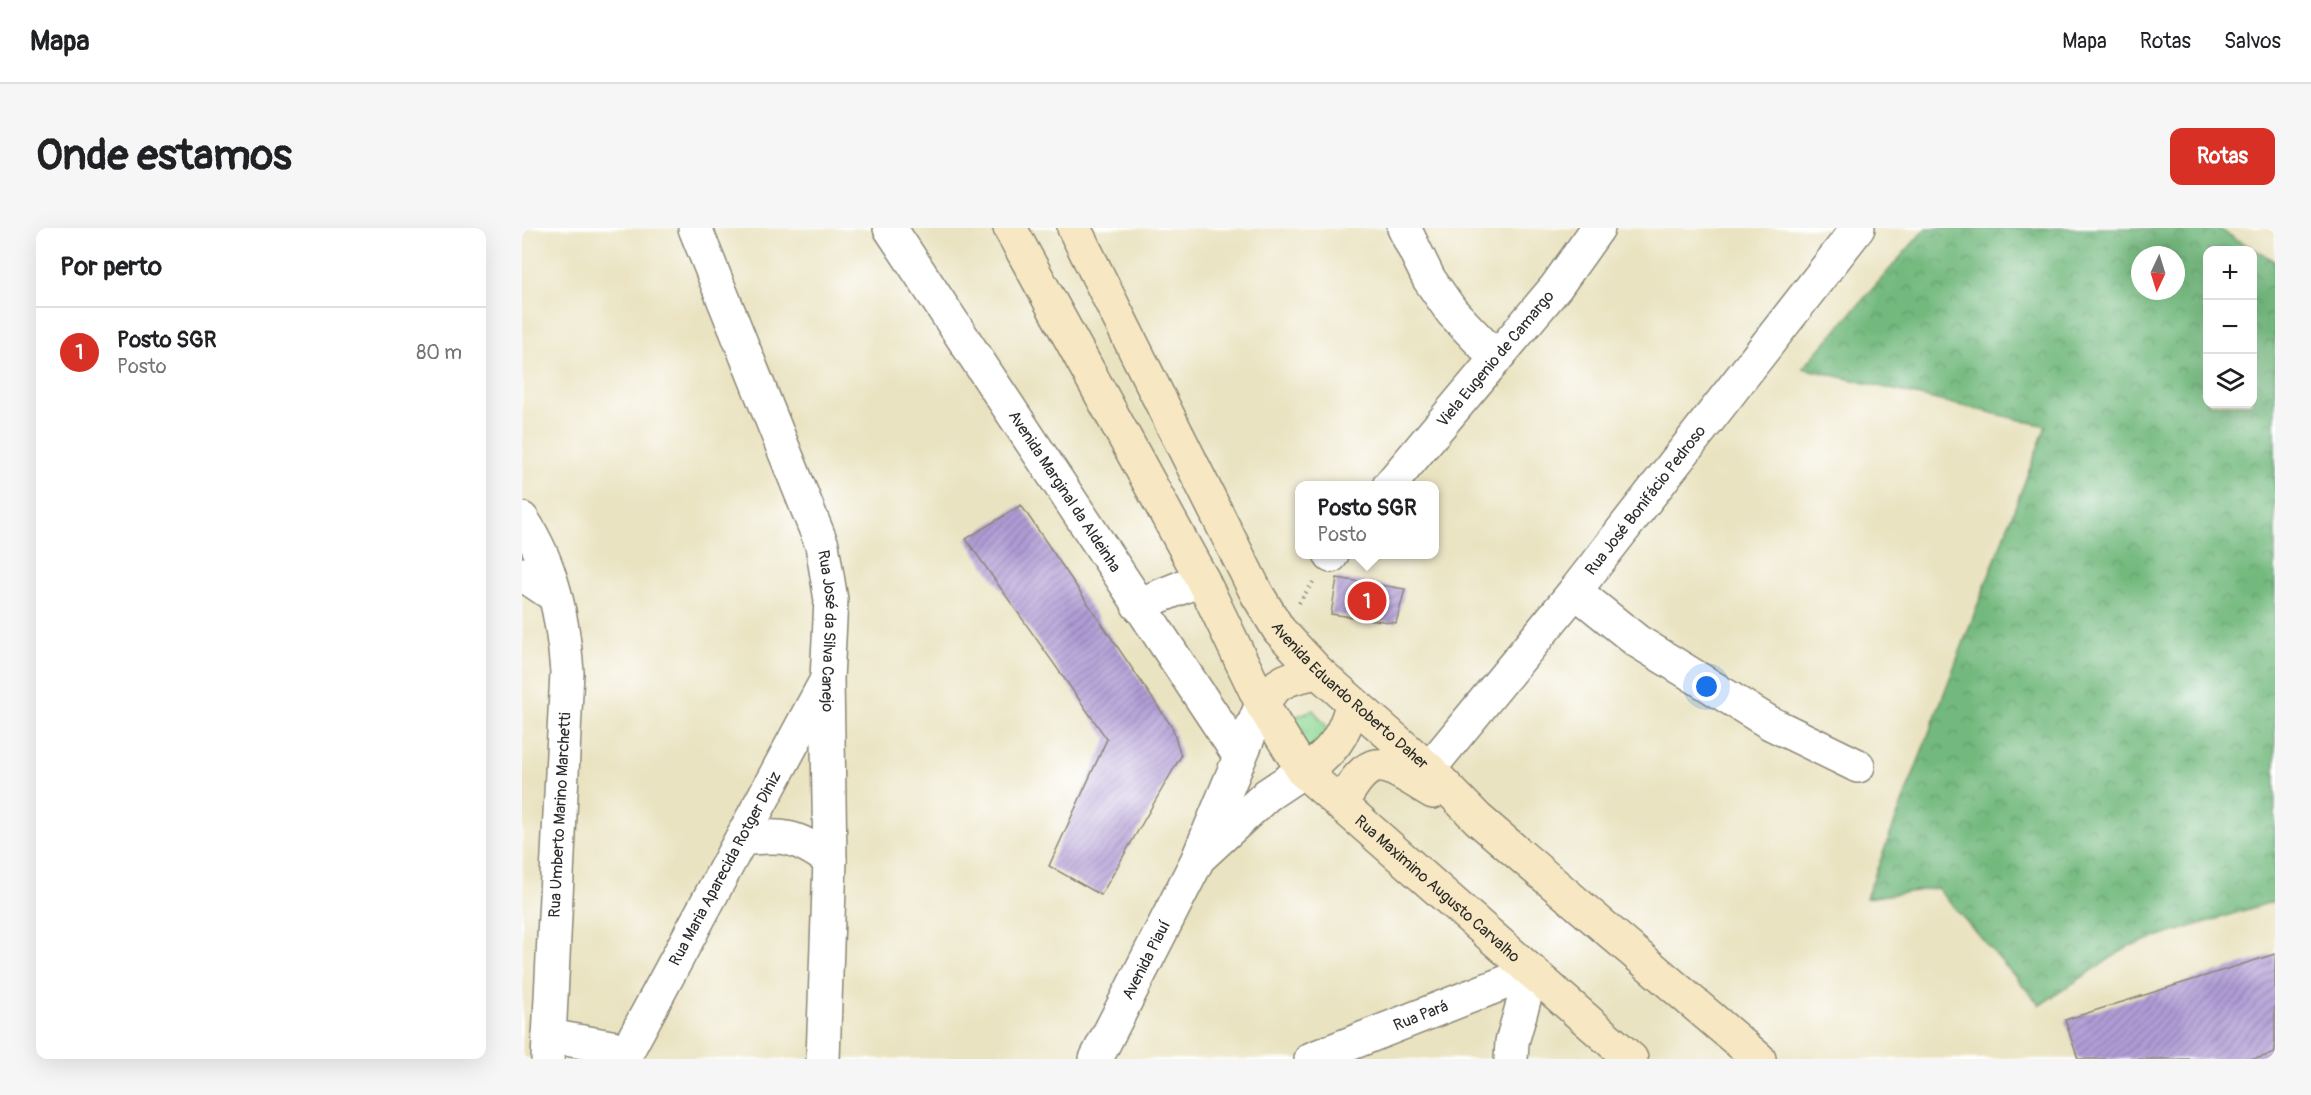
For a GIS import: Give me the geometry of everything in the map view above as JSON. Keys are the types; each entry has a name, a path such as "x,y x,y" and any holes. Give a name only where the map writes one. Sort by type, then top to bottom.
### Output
{"main road":[{"path":"1010,228 1203,579 1262,704"},
{"name":"Avenida Eduardo Roberto Daher","path":"1074,228 1257,594 1280,630 1318,672 1429,769 1478,819 1759,1059"},
{"path":"1262,704 1270,690 1280,683 1291,677 1318,672"},
{"name":"Rua Maximino Augusto Carvalho","path":"1262,704 1304,771 1631,1059"},
{"path":"1304,771 1321,761 1335,746 1347,725 1352,704"},
{"path":"1341,805 1355,778 1365,769 1376,764 1392,768 1478,819"}],"street":[{"name":"Rua José da Silva Canejo","path":"695,228 822,545 831,600 827,679 830,860 823,1059"},
{"name":"Avenida Marginal da Aldeinha","path":"890,228 1239,755"},
{"path":"1404,228 1429,279 1452,312 1495,357"},
{"name":"Viela Eugenio de Camargo","path":"1393,481 1556,287 1598,228"},
{"name":"Rua José Bonifácio Pedroso","path":"1429,769 1575,591 1858,228"},
{"name":"Rua Umberto Marino Marchetti","path":"522,519 546,564 564,627 567,672 548,1047 625,1054"},
{"path":"522,574 555,596"},
{"path":"1138,605 1203,579"},
{"path":"1575,591 1637,641 1770,723 1858,766"},
{"name":"Rua Maria Aparecida Rotger Diniz","path":"625,1054 744,839 827,679"},
{"name":"Avenida Piauí","path":"1096,1059 1197,861 1262,704"},
{"name":"Avenida Piauí","path":"1197,861 1268,795 1304,771"},
{"path":"744,839 787,837 806,843 830,860"},
{"path":"1511,1059 1512,1042 1532,972"},
{"name":"Rua Pará","path":"1311,1059 1532,972"}],"path":[{"path":"1280,630 1328,559"}],"green space":[{"path":"1926,228 2217,228 2249,246 2203,246 2203,408 2257,408 2257,251 2275,261 2275,901 2129,946 2040,1005 1937,888 1866,898 2046,426 1803,368"},
{"path":"1313,710 1334,736 1319,753 1291,740 1287,720"}],"building":[{"path":"1021,505 1172,727 1181,756 1101,895 1049,866 1107,739 966,539"},
{"path":"1337,578 1405,589 1396,623 1331,614"},
{"path":"2275,954 2275,1053 2255,1059 2078,1059 2065,1020"}],"place":[{"name":"Posto SGR","path":"1367,601"}]}
